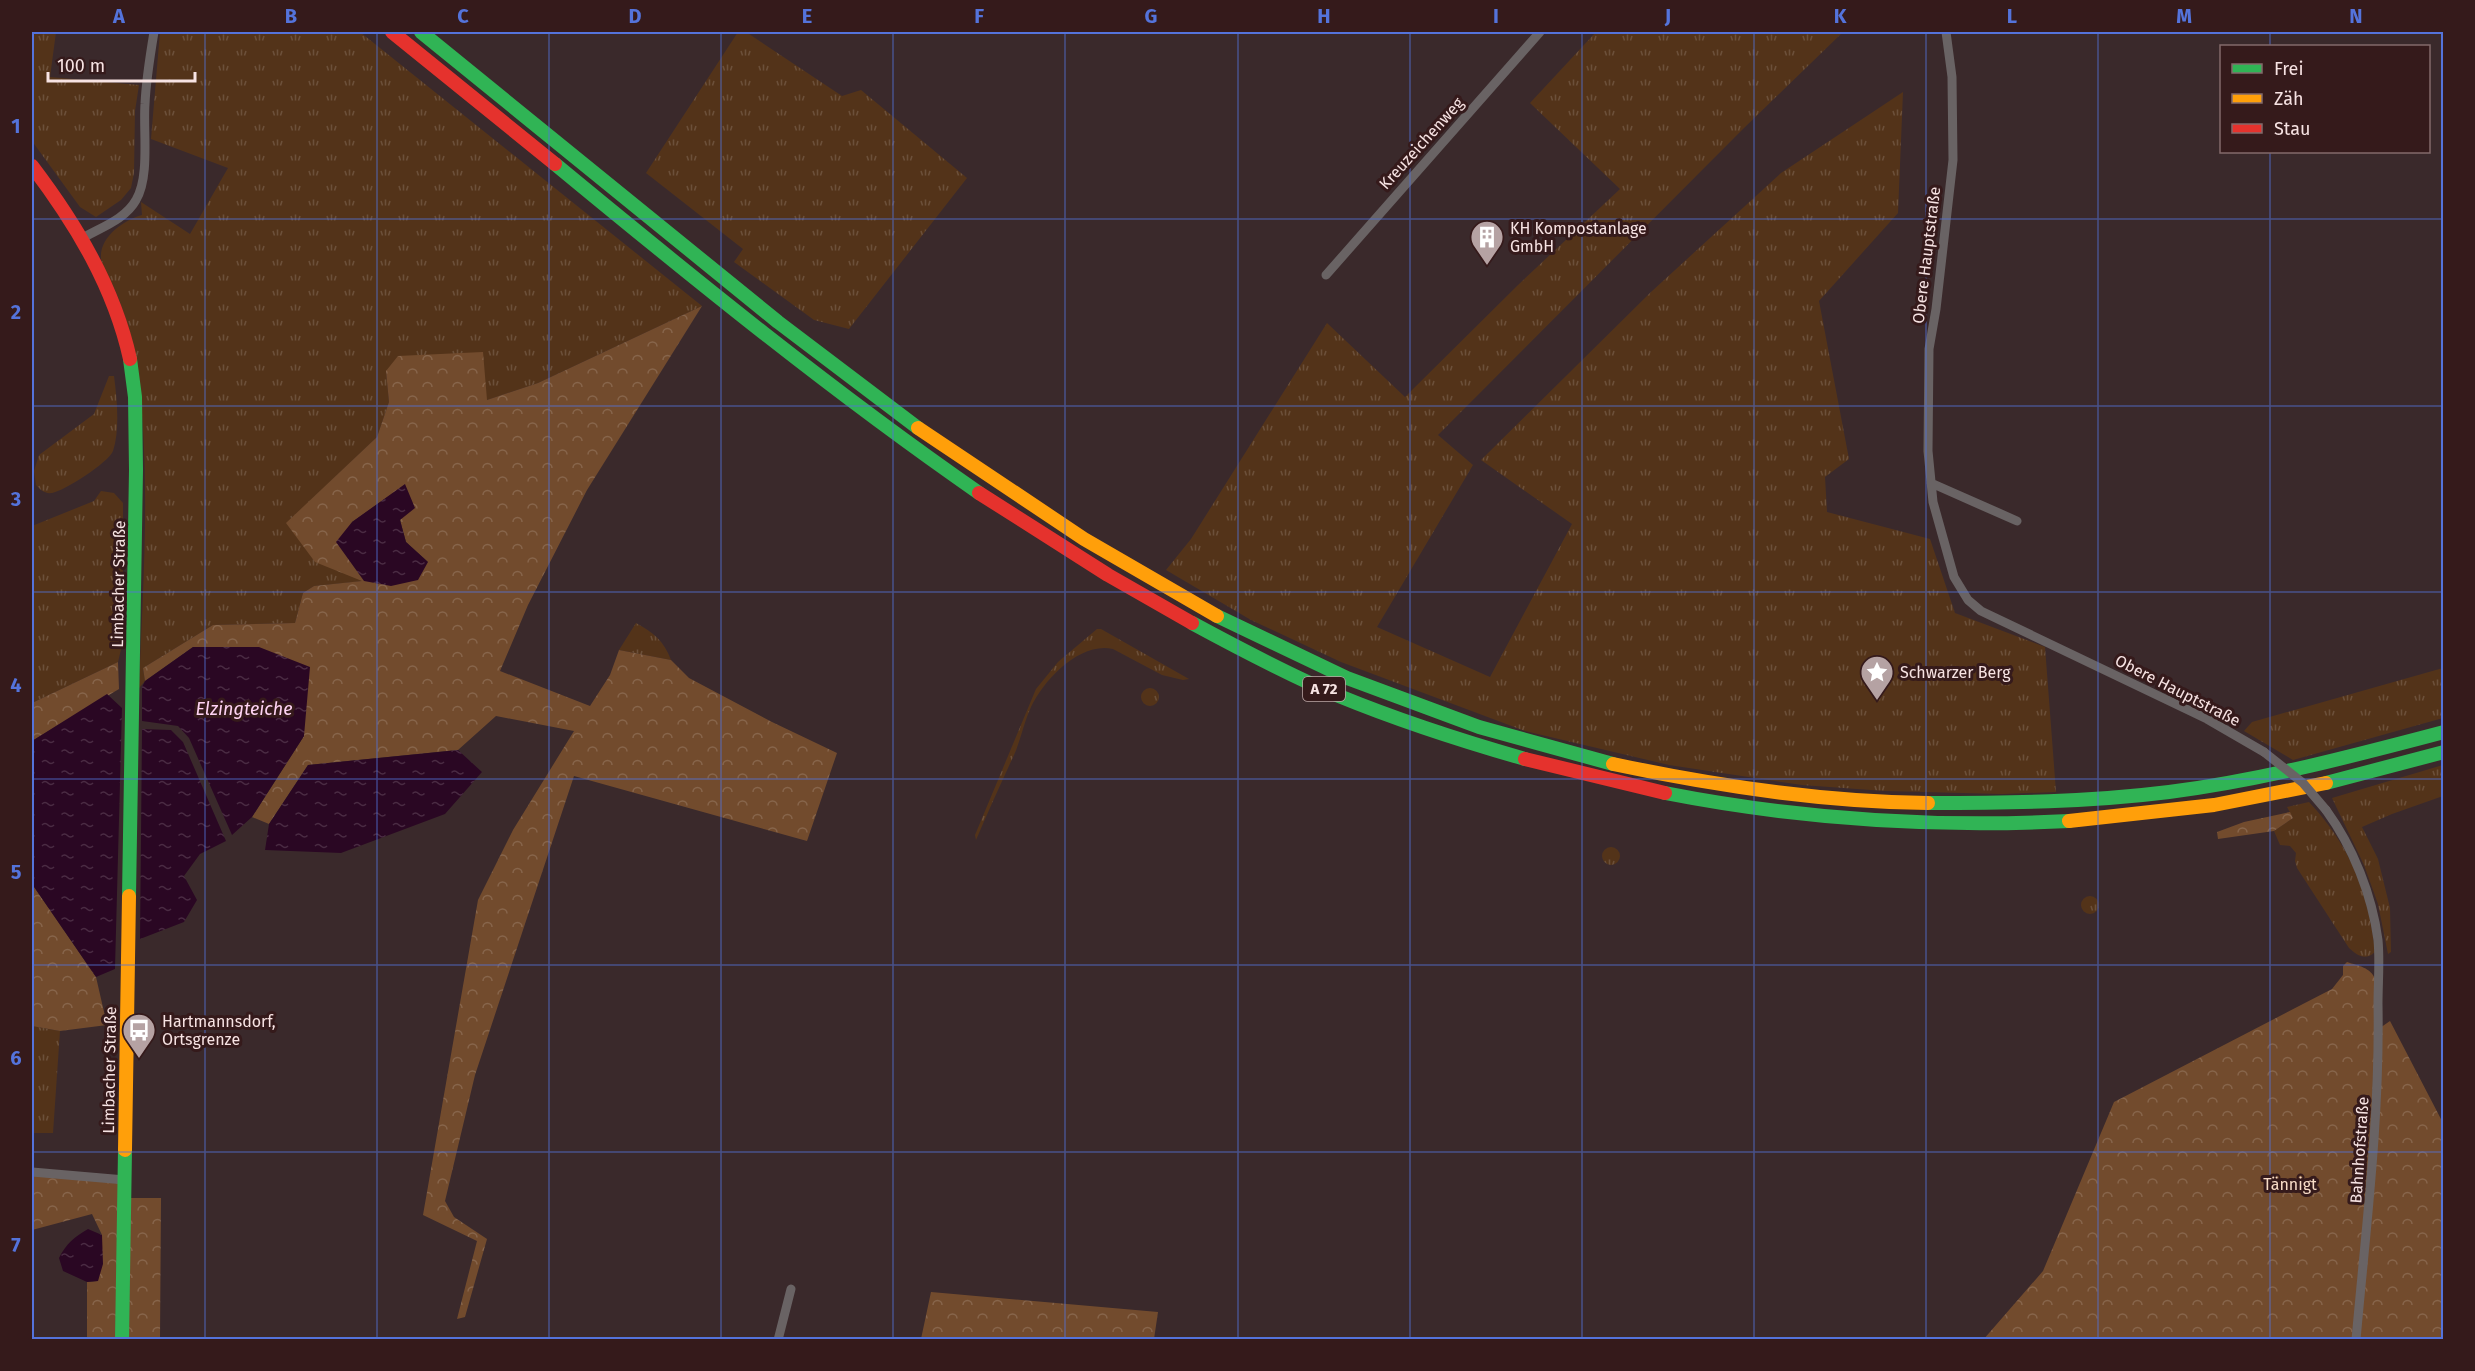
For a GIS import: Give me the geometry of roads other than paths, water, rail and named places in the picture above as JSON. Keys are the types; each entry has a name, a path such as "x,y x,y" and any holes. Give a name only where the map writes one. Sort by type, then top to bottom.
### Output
{"main road":[{"name":"A 72","path":"392,32 818,376 984,496 1074,555 1198,626 1336,694 1424,728 1508,756 1595,780 1668,795 1813,816 1956,824 2020,824 2093,819 2221,804 2350,778 2444,752"},
{"name":"A 72","path":"421,32 767,312 918,428 998,484 1141,574 1214,614 1343,677 1437,714 1519,741 1603,763 1674,777 1815,798 1892,804 1944,805 2093,801 2215,786 2343,760 2444,732"},
{"name":"Limbacher Straße","path":"32,165 81,238 110,296 134,375 136,470 122,1340"}],"street":[{"path":"81,238 106,226 129,210 140,192 144,168 146,87 154,32"},
{"name":"Kreuzeichenweg","path":"1326,275 1540,32"},
{"name":"Obere Hauptstraße","path":"1946,32 1952,77 1953,160 1927,373 1927,427 1933,502 1959,588 1981,611 2207,719 2264,752 2303,783 2340,831 2365,886 2378,938 2380,962"},
{"path":"1931,483 2017,521"},
{"name":"Bahnhofstraße","path":"2356,1340 2373,1172 2379,1063 2380,962"},
{"path":"32,1172 125,1180"},
{"path":"778,1340 791,1289"}],"water":[{"path":"405,484 415,508 400,520 406,542 428,562 418,580 391,586 364,581 336,542 352,522"},
{"name":"Elzingteiche","path":"193,647 259,647 310,667 304,736 252,817 232,835 189,738 178,726 142,721 142,687 145,681"},
{"path":"107,694 122,708 115,969 96,977 32,884 32,741"},
{"name":"Elzingteiche","path":"142,729 171,730 183,742 226,841 200,854 184,876 197,900 184,922 140,939"},
{"name":"Elzingteiche","path":"458,750 482,772 445,814 341,853 265,850 269,824 308,765"},
{"path":"88,1229 102,1235 103,1264 98,1281 87,1282 63,1271 59,1258 71,1241"}],"place":[{"name":"KH Kompostanlage GmbH","path":"1487,266"},
{"name":"Schwarzer Berg","path":"1877,701"},
{"name":"Hartmannsdorf, Ortsgrenze","path":"139,1059"}],"park label":[{"name":"Tännigt","path":"2290,1184"}]}
